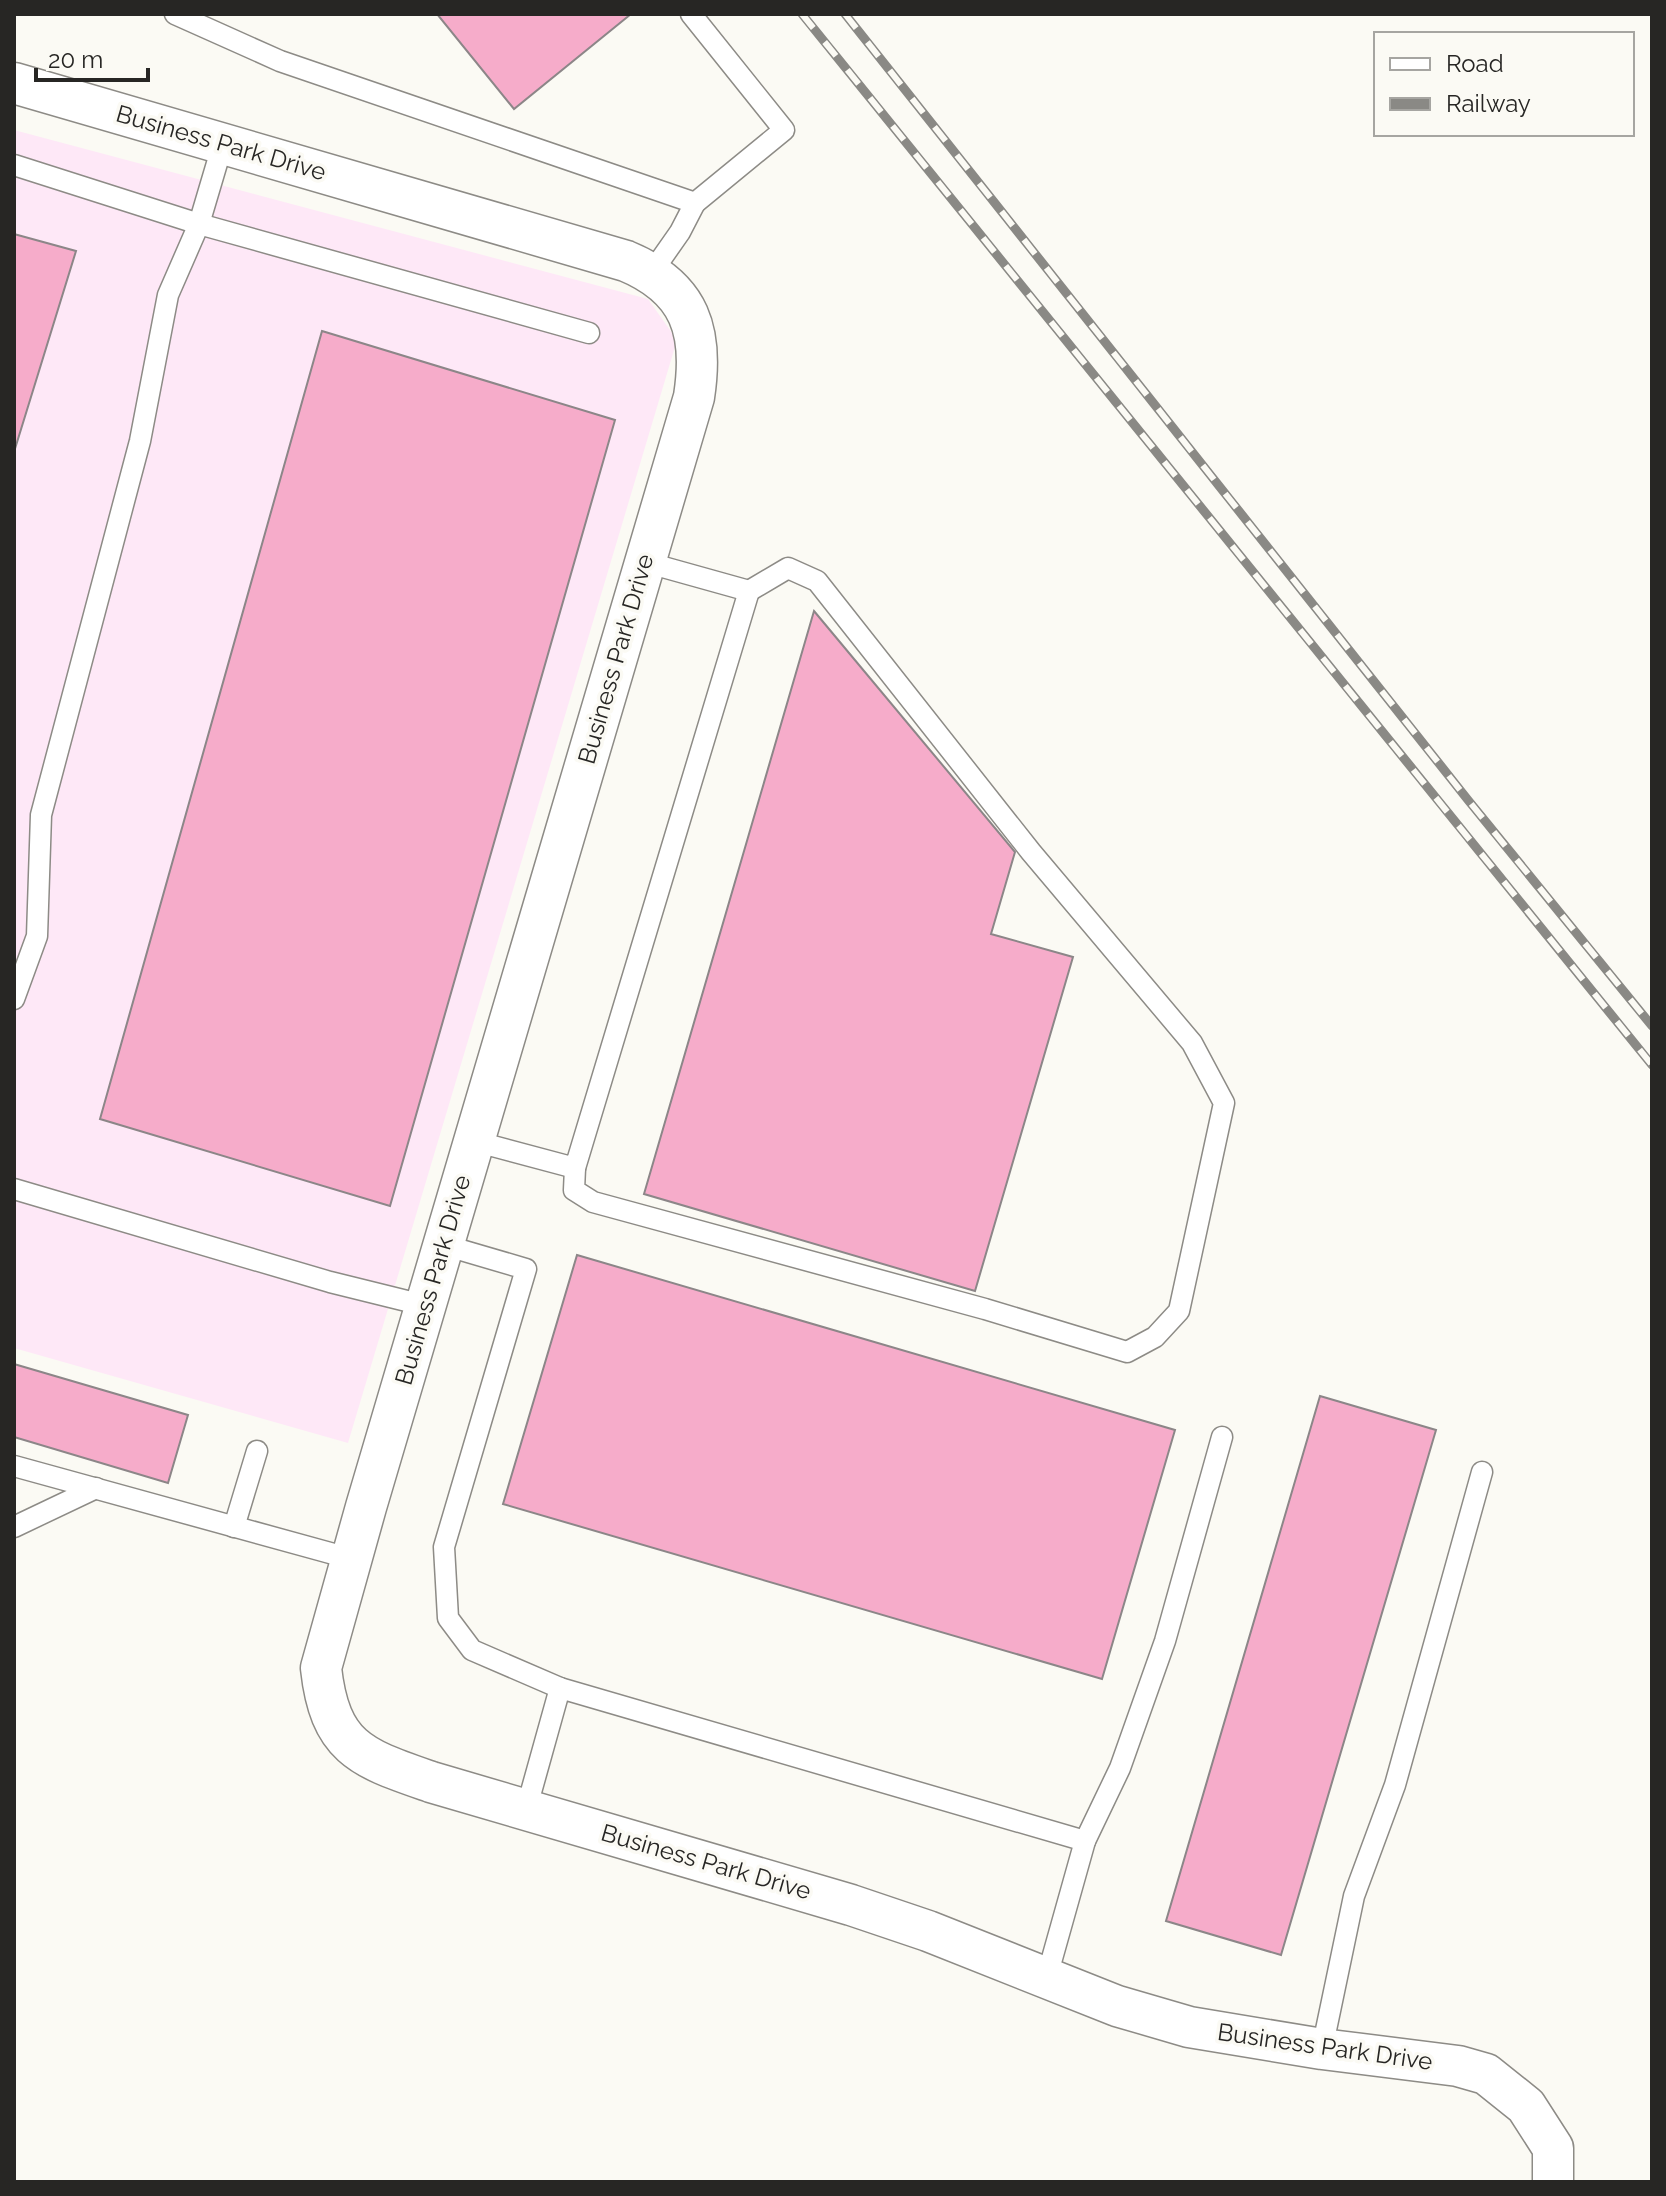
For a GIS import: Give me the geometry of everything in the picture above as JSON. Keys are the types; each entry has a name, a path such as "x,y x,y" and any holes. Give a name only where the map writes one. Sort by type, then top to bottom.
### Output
{"street":[{"name":"Business Park Drive","path":"14,83 626,261 652,272 669,286 693,325 698,347 694,397 321,1668 332,1719 348,1743 373,1762 851,1905 928,1931 1117,2006 1189,2027 1322,2049 1458,2066 1486,2074 1526,2106 1553,2148 1553,2182"}],"lane":[{"path":"175,14 280,61 695,203"},
{"path":"652,272 680,232 695,203 784,130 691,14"},
{"path":"14,999 37,936 41,815 140,441 168,295 199,224 223,143"},
{"path":"14,165 199,224 589,333"},
{"path":"645,562 749,591"},
{"path":"788,568 817,581 1031,852 1192,1043 1224,1103 1179,1311 1155,1337 1127,1352 985,1309 593,1202 574,1190 575,1168 749,591 788,568"},
{"path":"474,1141 575,1168"},
{"path":"14,1189 330,1282 427,1306"},
{"path":"444,1245 526,1269 444,1547 448,1618 472,1650 560,1688 1085,1841"},
{"path":"1046,1980 1085,1841 1120,1768 1165,1641 1222,1437"},
{"path":"234,1527 257,1451"},
{"path":"14,1466 352,1559"},
{"path":"1322,2049 1354,1896 1395,1785 1482,1472"},
{"path":"14,1527 96,1488"},
{"path":"526,1810 560,1688"}],"shaded area":[{"path":"14,130 648,299 677,340 348,1443 14,1348"}],"building":[{"path":"437,14 631,14 514,109"},
{"path":"14,234 76,251 14,452"},
{"path":"322,331 615,420 390,1206 100,1119"},
{"path":"814,611 1015,852 991,934 1073,957 975,1291 644,1194"},
{"path":"577,1255 1175,1430 1102,1679 503,1504"},
{"path":"14,1364 188,1415 168,1483 14,1437"},
{"path":"1320,1396 1436,1430 1281,1955 1166,1921"}],"railway":[{"path":"802,14 1652,1065"},
{"path":"845,14 1468,800 1652,1026"}]}
